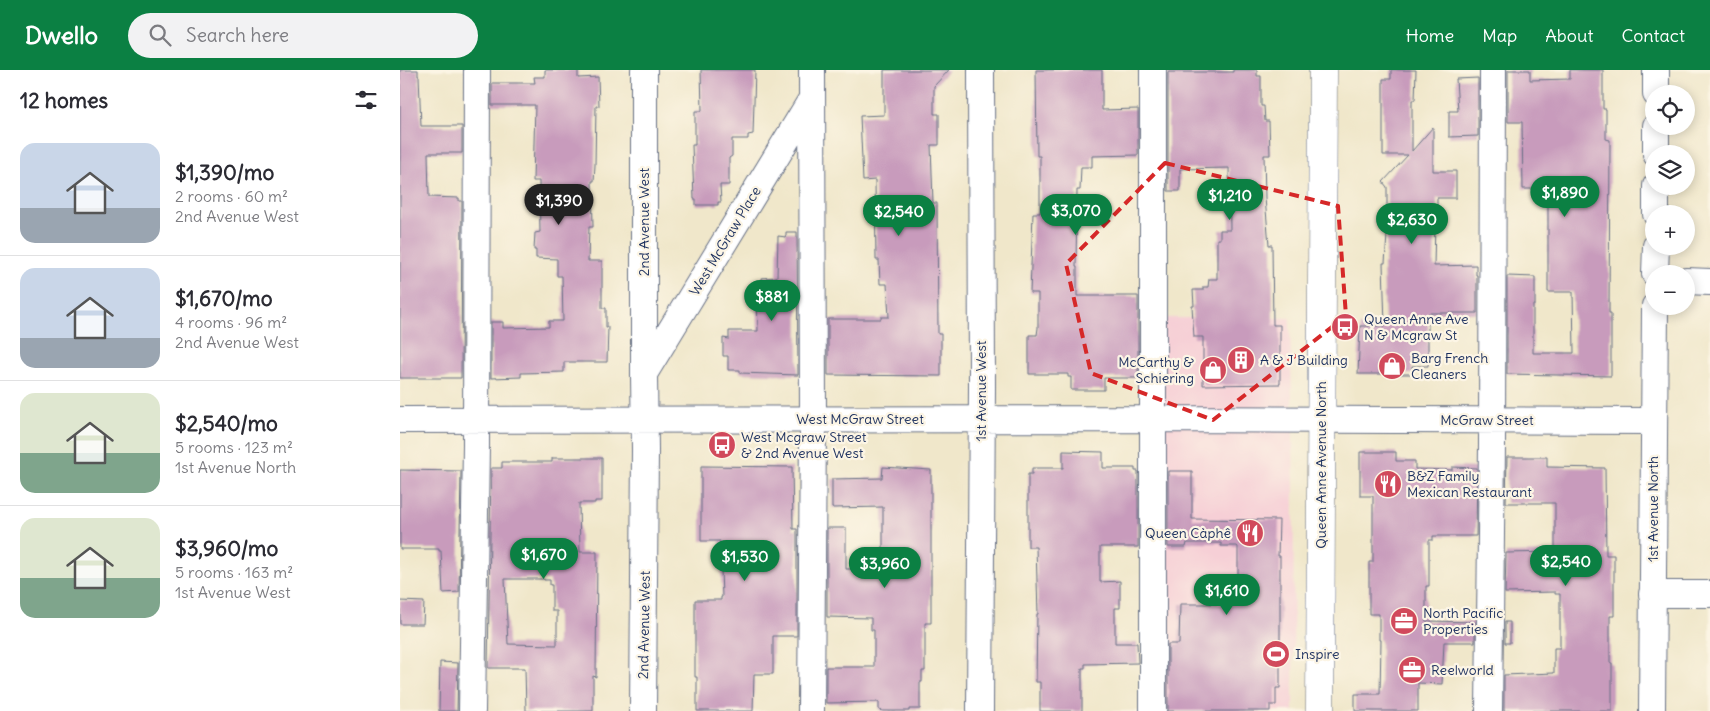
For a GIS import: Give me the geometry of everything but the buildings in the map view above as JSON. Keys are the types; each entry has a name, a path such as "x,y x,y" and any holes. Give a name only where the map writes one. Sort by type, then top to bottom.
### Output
{"main road":[{"name":"Queen Anne Avenue North","path":"1320,711 1323,70"}],"street":[{"path":"472,711 476,420 477,70"},
{"name":"2nd Avenue West","path":"644,70 644,375"},
{"path":"811,711 813,420 812,70"},
{"name":"West McGraw Place","path":"644,375 830,70"},
{"name":"1st Avenue West","path":"980,711 981,70"},
{"path":"1153,70 1153,711"},
{"path":"1489,711 1494,70"},
{"path":"1656,70 1656,85"},
{"path":"1695,281 1710,282"},
{"name":"1st Avenue North","path":"1652,711 1655,315"},
{"path":"644,375 645,420"},
{"name":"West McGraw Street","path":"400,420 1321,420"},
{"name":"2nd Avenue West","path":"643,711 645,420"},
{"name":"McGraw Street","path":"1321,420 1653,421"},
{"path":"1652,594 1710,594"}],"highlighted area":[{"path":"1165,163 1338,206 1346,316 1213,420 1091,373 1066,264"}],"shaded area":[{"path":"1158,318 1290,318 1294,488 1293,711 1155,711"}],"place":[{"name":"Queen Anne Ave N & Mcgraw St","path":"1345,327"},
{"name":"A & J Building","path":"1241,360"},
{"name":"Barg French Cleaners","path":"1392,366"},
{"name":"McCarthy & Schiering","path":"1213,370"},
{"name":"West Mcgraw Street & 2nd Avenue West","path":"722,445"},
{"name":"B&Z Family Mexican Restaurant","path":"1388,484"},
{"name":"Queen Càphê","path":"1250,533"},
{"name":"North Pacific Properties","path":"1404,621"},
{"name":"Inspire","path":"1276,654"},
{"name":"Reelworld","path":"1412,670"}]}
